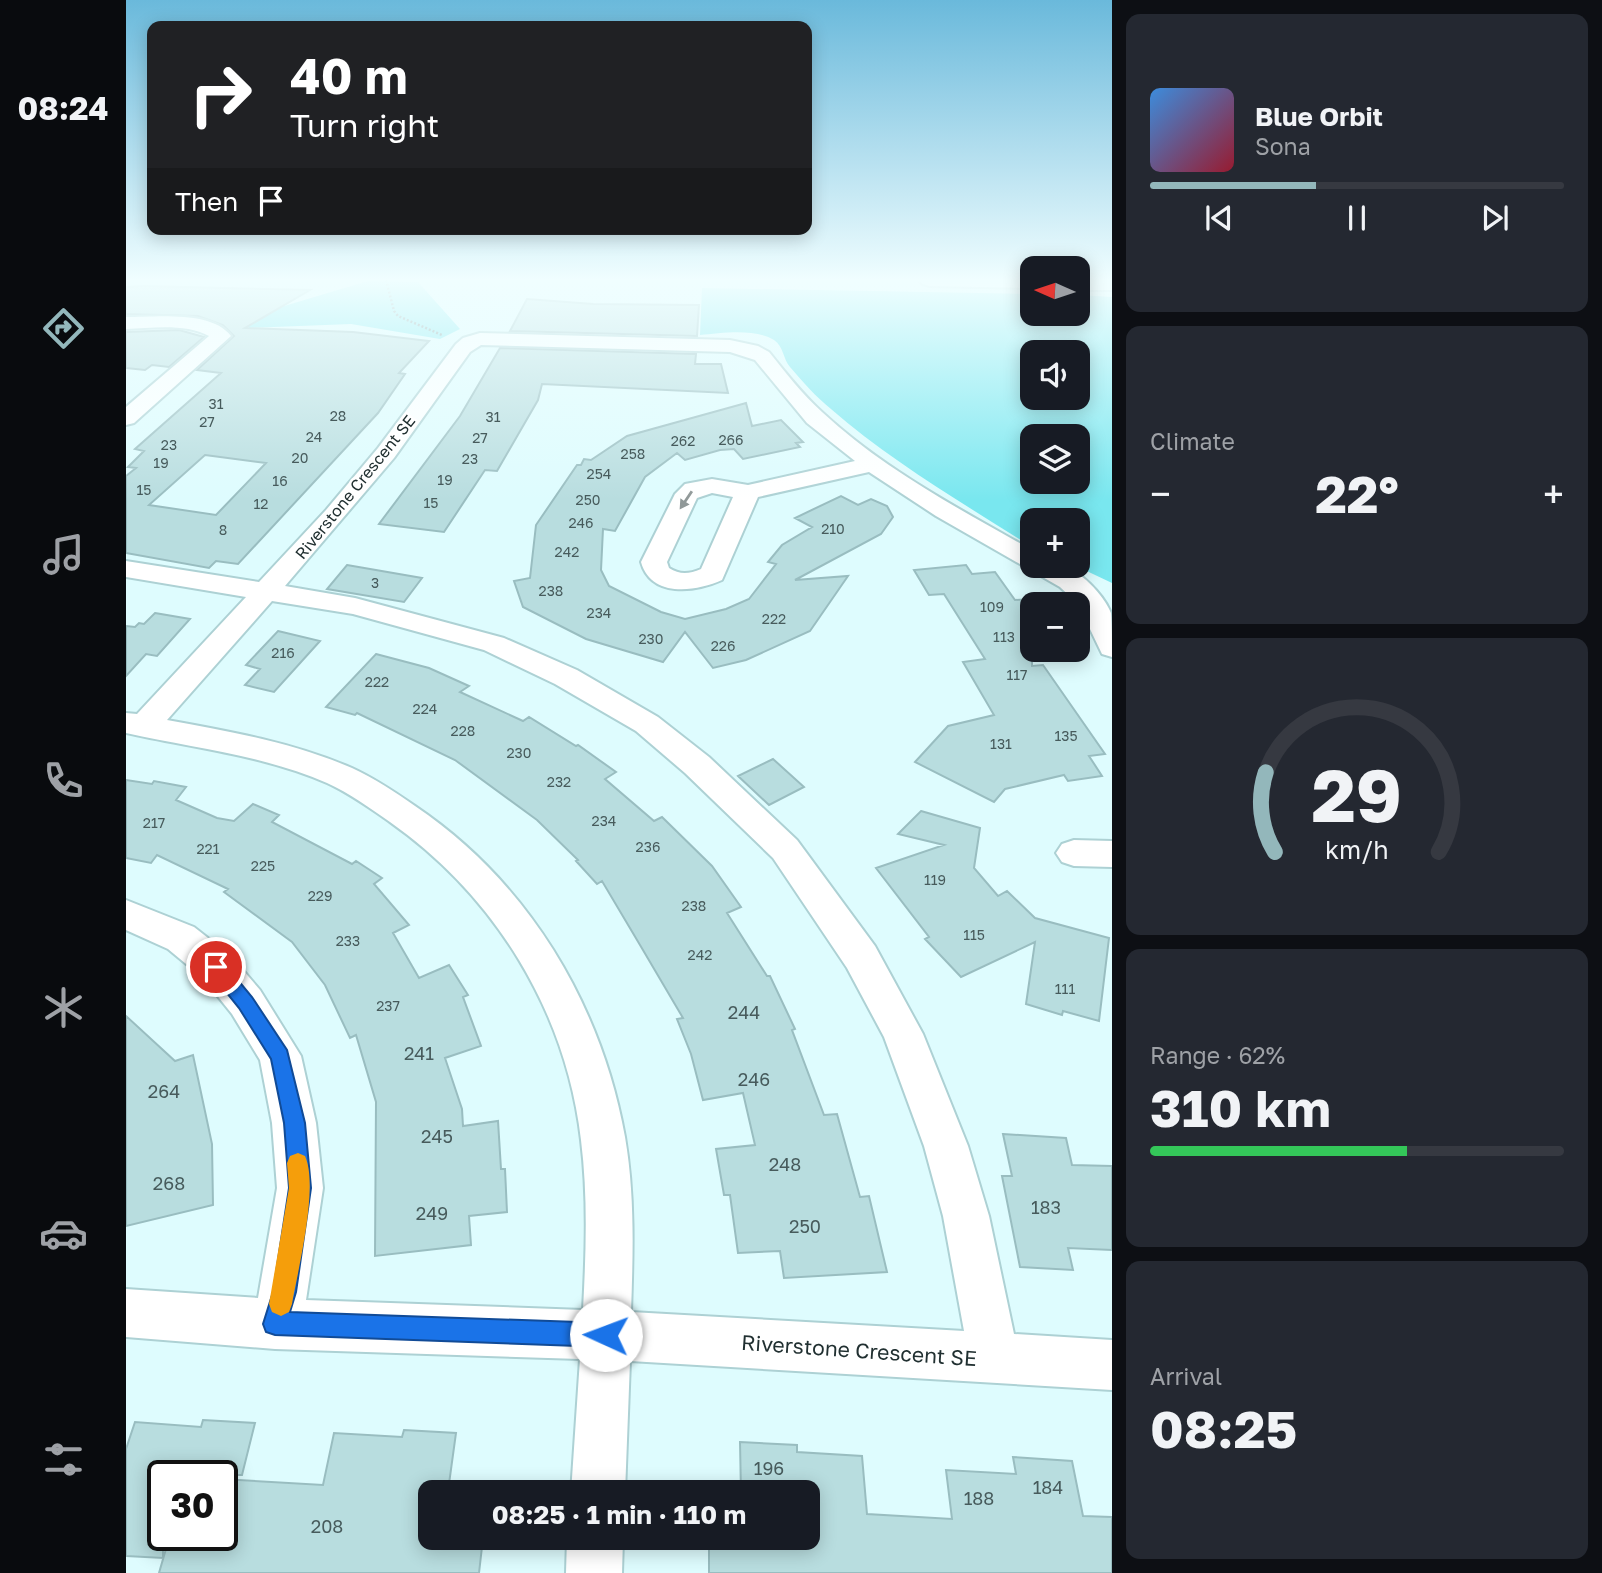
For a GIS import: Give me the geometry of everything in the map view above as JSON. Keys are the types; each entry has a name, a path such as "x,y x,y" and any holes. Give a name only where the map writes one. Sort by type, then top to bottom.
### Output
{"street":[{"path":"126,418 200,353"},
{"name":"Riverstone Crescent SE","path":"135,724 266,592 335,515 460,353"},
{"path":"757,353 766,359 787,388 815,418 873,464 945,511 1020,554"},
{"path":"748,492 873,464"},
{"path":"126,569 355,606 494,644 566,677 647,724 697,765 785,849 861,957 903,1034 946,1146 966,1216 994,1359"},
{"path":"1062,578 1082,590 1096,607 1112,648"},
{"path":"135,724 251,748 335,774 406,814 443,841 484,880 514,916 545,967 571,1018 595,1091 609,1196 599,1480"},
{"path":"1074,853 1112,854"},
{"path":"126,914 181,938 216,967 246,1002 280,1056 294,1123 300,1188 284,1292 275,1324"},
{"name":"Riverstone Crescent SE","path":"126,1313 275,1324 606,1335 1112,1365"},
{"path":"594,1573 595,1550"}],"shaded area":[{"path":"783,353 1020,353 1020,410 1090,410 1090,353 1112,353 1112,583 1090,573 1090,508 1020,508 1020,539 879,447 825,404 788,364"}],"building":[{"path":"126,353 185,353 169,367 152,365 145,370 126,368"},
{"path":"215,353 417,353 399,373 405,374 378,413 238,564 216,561 209,568 126,553 126,476 136,468 128,467 144,451 135,449 221,373 197,370","holes":["205,455 266,463 216,515 149,505"]},
{"path":"497,353 696,354 695,364 721,364 728,393 542,384 538,400 497,471 485,470 444,532 379,524 460,416"},
{"path":"746,403 752,426 781,420 803,442 796,443 800,447 743,459 734,449 685,460 677,453 645,477 615,531 603,529 601,570 609,586 661,612 685,619 726,609 749,599 776,564 768,562 782,545 812,527 795,518 841,496 858,505 871,499 887,506 893,517 881,534 795,580 848,576 810,631 746,660 713,668 685,632 663,662 586,639 523,607 514,581 530,578 536,525 577,465 581,465 584,459 591,460 627,436"},
{"path":"347,565 422,578 404,602 327,589"},
{"path":"966,565 972,574 995,572 1015,600 1020,600 1020,662 1032,662 1032,666 1043,665 1105,754 1089,756 1102,776 1068,781 1064,775 1005,789 994,802 915,762 948,726 994,715 963,662 985,659 944,594 929,595 914,570"},
{"path":"155,613 190,619 157,656 146,654 126,676 126,626 144,624"},
{"path":"278,631 320,641 274,692 245,685 260,669 246,665"},
{"path":"376,654 429,668 469,686 460,692 523,721 529,717 578,745 616,772 605,779 654,821 662,817 712,866 741,907 727,913 767,976 770,976 795,1029 792,1030 824,1115 837,1114 860,1197 869,1196 887,1272 784,1278 780,1251 738,1253 730,1195 724,1195 716,1149 755,1145 743,1093 703,1100 691,1054 677,1019 683,1018 640,945 602,881 597,884 576,861 578,860 537,820 455,760 357,713 355,715 326,707"},
{"path":"773,759 804,787 769,805 738,776"},
{"path":"126,780 152,784 154,781 186,787 176,800 217,818 234,821 253,804 279,815 272,822 352,864 356,861 382,878 374,884 409,925 393,933 419,978 449,965 468,995 463,997 481,1046 445,1058 462,1109 463,1126 498,1121 501,1169 505,1169 507,1212 469,1216 471,1245 375,1256 376,1102 356,1035 350,1038 325,985 292,942 224,892 228,889 157,855 151,863 126,858"},
{"path":"921,811 980,828 974,868 998,896 1007,891 1035,918 1109,938 1099,1021 1063,1011 1062,1015 1026,1004 1035,942 961,977 925,939 929,937 876,868 944,845 898,834"},
{"path":"126,1016 175,1061 193,1055 212,1144 213,1205 126,1226"},
{"path":"1003,1134 1066,1138 1072,1165 1112,1166 1112,1250 1068,1248 1073,1270 1020,1267 1002,1176 1012,1176"},
{"path":"203,1420 255,1423 242,1475 238,1475 238,1460 147,1460 147,1551 163,1551 163,1558 126,1556 126,1449 135,1422 201,1427"},
{"path":"404,1430 456,1433 450,1480 418,1480 418,1550 482,1550 479,1573 159,1573 165,1551 238,1551 238,1480 323,1485 334,1433 402,1437"},
{"path":"740,1442 797,1445 797,1452 862,1456 867,1514 952,1519 946,1470 1016,1474 1013,1457 1072,1461 1083,1516 1112,1517 1112,1573 709,1573 709,1550 820,1550 820,1480 741,1480"}],"slow traffic":[{"path":"281,1304 300,1188 298,1163"}],"route":[{"path":"216,967 246,1002 280,1056 294,1123 300,1188 284,1292 275,1324 606,1335"}]}
